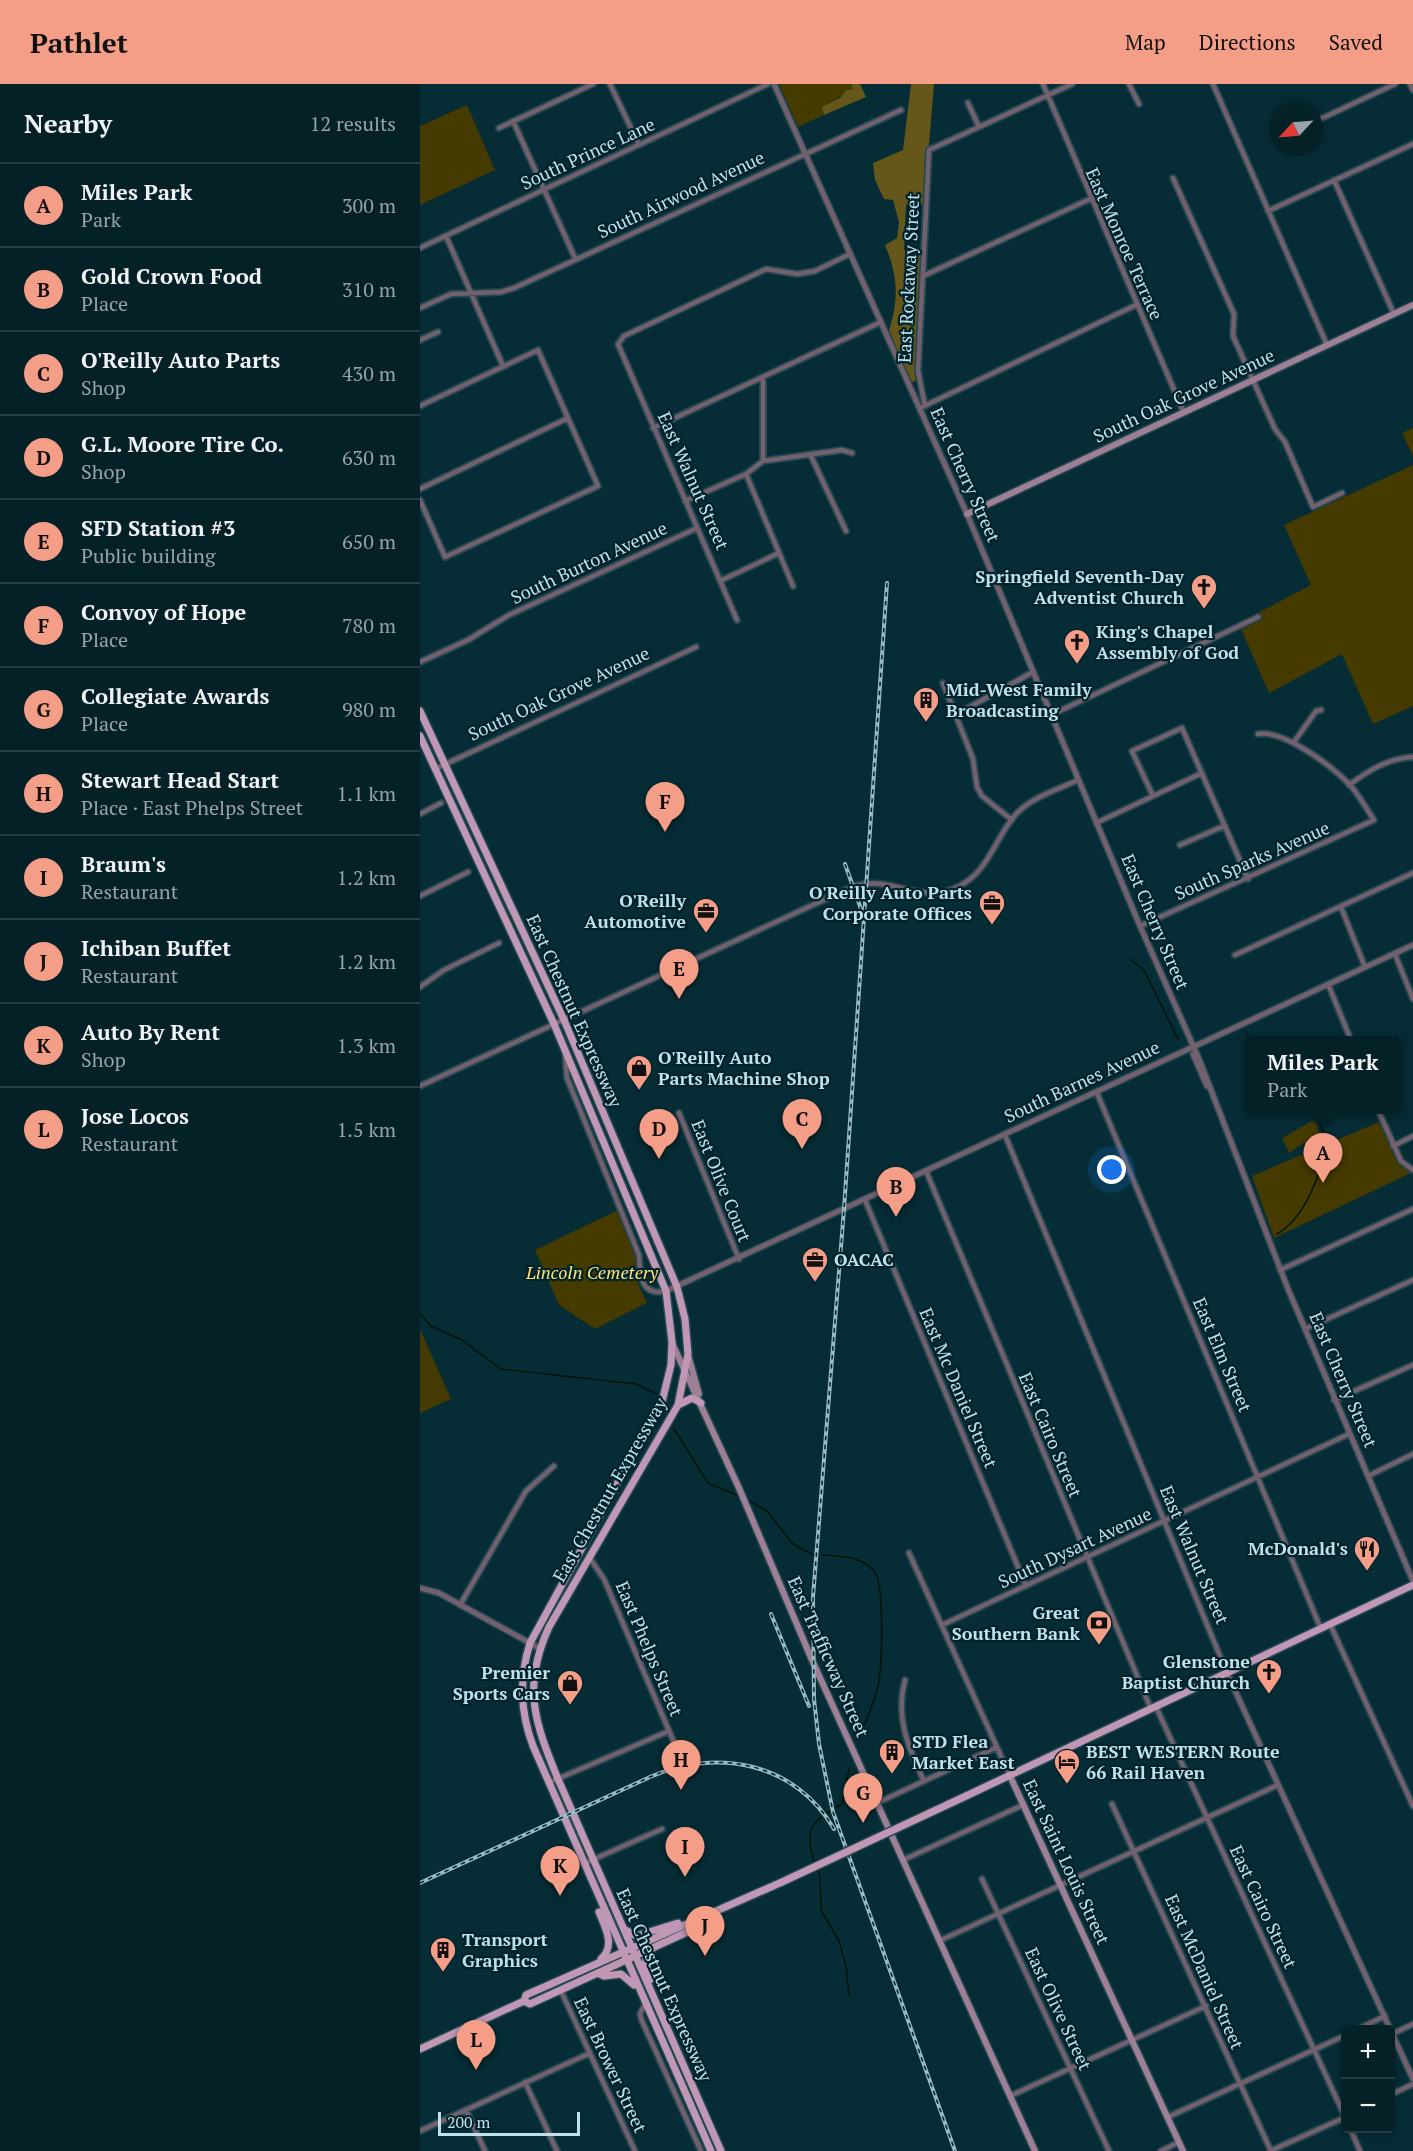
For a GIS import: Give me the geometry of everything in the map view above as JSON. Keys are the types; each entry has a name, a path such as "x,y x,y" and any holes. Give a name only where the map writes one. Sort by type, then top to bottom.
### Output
{"main road":[{"name":"South Oak Grove Avenue","path":"967,514 1413,305"},
{"name":"East Chestnut Expressway","path":"420,711 564,1020 677,1287 685,1319 688,1354 678,1405 539,1648 532,1684 534,1711 558,1779 630,1948 721,2151"},
{"name":"East Chestnut Expressway","path":"420,736 554,1024 666,1291 672,1342 667,1388 653,1422 530,1643 522,1680 523,1708 527,1730 583,1864 711,2151"},
{"name":"East Trafficway Street","path":"672,1342 684,1373 701,1403 740,1491 786,1603 1035,2151"},
{"name":"East Trafficway Street","path":"688,1354 701,1403"},
{"path":"678,1405 692,1398 701,1403"},
{"path":"621,1925 628,1933 636,1936 704,1918 1010,1776 1413,1583"},
{"name":"East Saint Louis Street","path":"1010,1776 1184,2151"},
{"path":"583,1864 608,1937 607,1952 599,1961"},
{"path":"524,2001 530,2004 561,1991 696,1928 704,1918"},
{"path":"420,2049 524,2001 526,1995 691,1921"},
{"path":"656,1946 646,1955 645,1968 675,2038 677,2052"},
{"path":"598,1973 626,1976 640,1994"}],"street":[{"path":"499,128 593,84"},
{"path":"610,84 639,145"},
{"name":"South Prince Lane","path":"420,248 768,84"},
{"name":"East Cherry Street","path":"774,84 881,322 923,407 1096,823 1192,1046 1195,1061 1210,1089 1280,1270 1413,1583"},
{"name":"East Monroe Terrace","path":"1043,84 1090,199 1184,413"},
{"path":"968,103 979,127 1072,84"},
{"path":"1129,84 1139,104"},
{"path":"1213,84 1327,345"},
{"path":"1323,118 1395,84"},
{"path":"1410,84 1413,90"},
{"name":"South Airwood Avenue","path":"420,308 451,294 501,292 900,110"},
{"path":"513,121 575,258"},
{"name":"East Rockaway Street","path":"923,407 918,371 929,150 979,127"},
{"path":"1268,211 1413,144"},
{"path":"1173,178 1234,314 1233,336 1275,429 1285,441 1313,507 1342,493"},
{"path":"1334,180 1394,314"},
{"path":"923,276 1090,199"},
{"path":"446,236 503,366"},
{"name":"East Walnut Street","path":"737,620 618,344 624,336 766,270 797,274 815,271 850,254"},
{"path":"923,407 1137,305"},
{"path":"653,428 881,322"},
{"path":"420,340 438,332"},
{"path":"420,406 538,350 598,486 445,557 420,500"},
{"path":"762,461 764,377"},
{"path":"420,489 568,418"},
{"path":"685,501 746,474 762,461 842,450 852,453"},
{"path":"811,456 846,531"},
{"path":"746,474 793,586"},
{"name":"South Burton Avenue","path":"420,662 468,640 494,624 697,528"},
{"path":"720,580 779,553"},
{"path":"1051,715 1258,617"},
{"name":"South Oak Grove Avenue","path":"434,769 696,646"},
{"path":"957,714 1033,672"},
{"path":"943,683 973,759 978,787 982,795 1012,820"},
{"path":"1294,742 1316,711 1321,710"},
{"path":"1153,796 1132,751 1182,728 1248,879"},
{"path":"1258,734 1270,732 1294,742 1349,784 1397,757 1413,757"},
{"path":"1096,823 1202,773"},
{"path":"420,1086 867,882 938,894 952,890 980,872 1012,820 1029,803 1078,780"},
{"name":"South Sparks Avenue","path":"1140,926 1374,820 1349,784"},
{"path":"420,814 441,803"},
{"path":"1180,845 1224,826"},
{"path":"420,896 468,872"},
{"path":"1235,955 1413,873"},
{"path":"1341,907 1365,967"},
{"path":"420,987 444,970 499,943"},
{"name":"South Barnes Avenue","path":"666,1291 1413,945"},
{"path":"1395,954 1413,999"},
{"path":"1328,984 1349,1036"},
{"path":"565,1049 567,1078 639,1255 643,1282 648,1290 656,1293 666,1291"},
{"name":"East Elm Street","path":"1097,1093 1321,1629"},
{"name":"East Olive Court","path":"679,1113 739,1258"},
{"path":"1380,1114 1401,1161 1413,1170"},
{"name":"East Walnut Street","path":"1005,1135 1227,1673 1388,2025"},
{"path":"1393,1146 1413,1136"},
{"name":"East Cairo Street","path":"926,1171 1086,1558 1153,1708 1207,1817 1341,2110"},
{"name":"East Mc Daniel Street","path":"865,1200 1026,1586"},
{"path":"1280,1270 1413,1209"},
{"path":"1305,1329 1413,1280"},
{"path":"1334,1400 1413,1365"},
{"name":"South Dysart Avenue","path":"942,1625 1349,1434"},
{"path":"1368,1476 1413,1454"},
{"path":"460,1605 526,1491 554,1466"},
{"name":"East Saint Louis Street","path":"909,1553 1010,1776"},
{"name":"East Phelps Street","path":"589,1557 604,1579 679,1754"},
{"path":"420,1588 439,1593 539,1648"},
{"path":"1330,1624 1413,1806"},
{"path":"905,1680 902,1697 903,1732 924,1781"},
{"path":"549,1783 669,1731"},
{"path":"877,1803 997,1747"},
{"path":"939,1941 1278,1785"},
{"name":"East McDaniel Street","path":"1112,1804 1206,2006 1270,2151"},
{"path":"903,1860 1023,1805"},
{"path":"583,1864 662,1829"},
{"name":"East Olive Street","path":"982,1879 1109,2151"},
{"name":"East Brower Street","path":"561,1991 635,2151"},
{"path":"645,2004 640,2014 642,2021 701,2151"},
{"path":"1010,2096 1206,2006"},
{"path":"1366,2025 1385,2016"},
{"path":"1395,2033 1413,2024"},
{"path":"1168,2117 1239,2082 1341,2037"},
{"name":"East Walnut Street","path":"1395,2040 1413,2079"},
{"path":"420,2131 590,2053"},
{"path":"525,2082 557,2151"},
{"path":"1395,2093 1413,2084"},
{"path":"466,2110 485,2151"},
{"path":"1270,2151 1341,2120"},
{"path":"1352,2133 1360,2151"},
{"path":"1161,2151 1179,2142"}],"green space":[{"path":"779,84 851,84 853,89 822,107 824,115 798,127"},
{"path":"467,105 495,170 420,205 420,126"},
{"path":"1413,428 1413,456 1402,433"},
{"path":"1413,465 1413,706 1373,724 1342,654 1269,693 1241,629 1250,617 1311,585 1284,525"},
{"path":"1312,1121 1316,1123 1321,1141 1308,1148 1304,1143 1289,1153 1282,1138"},
{"path":"1379,1122 1396,1158 1411,1173 1274,1238 1252,1176"},
{"name":"Lincoln Cemetery","path":"618,1210 635,1255 636,1279 647,1303 595,1329 559,1305 535,1250"},
{"path":"420,1329 451,1399 420,1413"}],"shaded area":[{"path":"851,84 860,84 866,97 824,115 822,107 841,97 846,90 853,89"},
{"path":"911,84 934,84 924,205 906,205 904,250 922,252 916,380 911,383 889,330 896,288 893,267 885,245 897,238 899,222 893,200 884,199 875,180 873,163 903,150"}],"waterway":[{"path":"1130,959 1144,970 1178,1039"},
{"path":"1277,1234 1287,1227 1304,1206 1321,1166 1325,1136 1316,1114"},
{"path":"420,1314 431,1326 462,1340 501,1369 636,1384 657,1394"},
{"path":"674,1429 708,1483 739,1496"},
{"path":"746,1499 767,1511 793,1544 813,1555"},
{"path":"822,1555 863,1562 874,1571 877,1579 882,1626 879,1676 878,1686 864,1726"},
{"path":"815,1863 811,1851 810,1833 817,1821 842,1804 849,1769"},
{"path":"817,1868 820,1876 821,1910 839,1941 846,1966 849,1995"}],"railway":[{"path":"887,583 844,1209 813,1597 814,1699 819,1744 833,1812 955,2151"},
{"path":"845,864 861,909"},
{"path":"771,1614 809,1706"},
{"path":"420,1883 650,1777 676,1768 702,1763 728,1763 753,1767 777,1776 799,1789 818,1807 834,1829"}],"place":[{"name":"Springfield Seventh-Day Adventist Church","path":"1204,610"},
{"name":"King's Chapel Assembly of God","path":"1077,665"},
{"name":"Mid-West Family Broadcasting","path":"926,723"},
{"name":"Convoy of Hope","path":"665,832"},
{"name":"O'Reilly Auto Parts Corporate Offices","path":"992,926"},
{"name":"O'Reilly Automotive","path":"706,934"},
{"name":"SFD Station #3","path":"679,999"},
{"name":"O'Reilly Auto Parts Machine Shop","path":"639,1091"},
{"name":"O'Reilly Auto Parts","path":"802,1149"},
{"name":"G.L. Moore Tire Co.","path":"659,1159"},
{"name":"Miles Park","path":"1323,1183"},
{"name":"Gold Crown Food","path":"896,1217"},
{"name":"OACAC","path":"815,1283"},
{"name":"McDonald's","path":"1367,1572"},
{"name":"Great Southern Bank","path":"1099,1646"},
{"name":"Glenstone Baptist Church","path":"1269,1695"},
{"name":"Premier Sports Cars","path":"570,1706"},
{"name":"STD Flea Market East","path":"892,1775"},
{"name":"BEST WESTERN Route 66 Rail Haven","path":"1067,1785"},
{"name":"Stewart Head Start","path":"681,1790"},
{"name":"Collegiate Awards","path":"863,1823"},
{"name":"Braum's","path":"685,1877"},
{"name":"Auto By Rent","path":"560,1896"},
{"name":"Ichiban Buffet","path":"705,1956"},
{"name":"Transport Graphics","path":"443,1973"},
{"name":"Jose Locos","path":"476,2070"}]}
